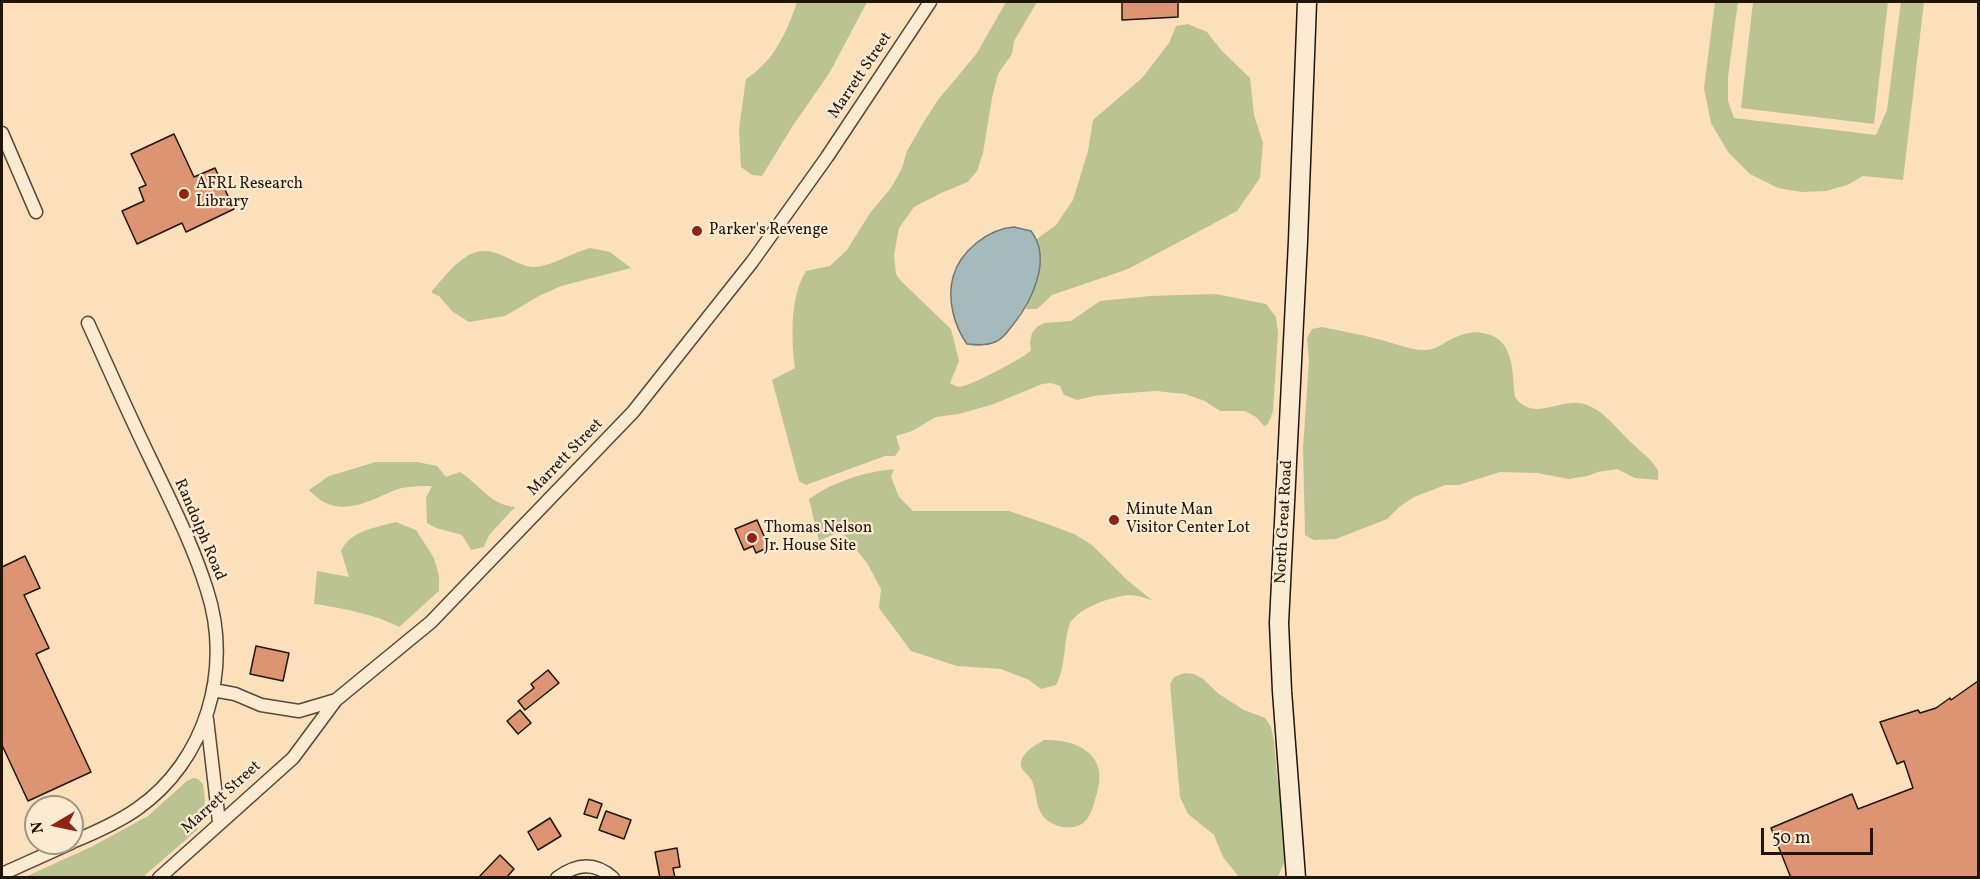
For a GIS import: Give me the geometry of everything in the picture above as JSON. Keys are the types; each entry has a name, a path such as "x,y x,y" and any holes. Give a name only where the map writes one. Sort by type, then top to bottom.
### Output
{"main road":[{"name":"North Great Road","path":"1296,878 1282,691 1280,623 1307,2"}],"street":[{"name":"Marrett Street","path":"159,878 292,758 336,700 431,622 633,412 752,262 827,157 930,2"},
{"path":"2,133 36,212"},
{"name":"Randolph Road","path":"84,836 137,809 164,786 190,754 207,718 217,669 214,627 208,592 190,545 88,323"},
{"path":"213,690 235,694 261,705 299,711 336,700"},
{"path":"207,718 219,822"},
{"name":"Randolph Road","path":"2,874 44,855"},
{"path":"557,878 570,868 592,866 613,878"}],"green space":[{"path":"797,2 867,2 830,72 762,176 752,175 741,167 739,129 746,79 772,55 789,24"},
{"path":"1006,2 1037,2 1014,41 1012,54 998,74 983,153 977,171 968,182 914,207 899,228 894,255 896,274 900,280 951,329 959,361 950,383 960,387 964,386 1011,364 1031,350 1032,333 1037,327 1044,323 1071,321 1100,301 1150,296 1216,294 1266,304 1276,317 1278,333 1273,411 1268,424 1264,426 1256,417 1245,411 1220,411 1205,401 1185,394 1156,391 1094,396 1077,400 1064,395 1060,386 1051,383 1042,384 994,404 959,414 936,417 912,431 896,436 900,449 895,456 885,456 806,485 799,481 772,380 795,368 793,318 801,281 806,271 830,266 847,250 870,213 891,188 902,168 907,151 925,120 938,100 977,53"},
{"path":"1715,2 1738,2 1728,77 1728,101 1734,118 1876,135 1887,110 1901,2 1924,2 1903,180 1863,176 1847,185 1826,191 1801,192 1778,188 1750,174 1728,152 1711,123 1704,88"},
{"path":"1753,2 1888,2 1874,124 1741,108"},
{"path":"1188,24 1207,32 1222,51 1250,78 1254,115 1263,143 1260,178 1237,211 1128,269 1052,295 1037,309 1026,309 1038,267 1037,239 1056,225 1073,200 1088,151 1093,120 1142,78 1169,43 1176,26"},
{"path":"590,248 610,252 631,268 561,286 505,316 469,322 453,312 439,296 432,293 458,262 474,253 492,252 521,264 539,267"},
{"path":"1322,327 1421,350 1435,348 1468,333 1483,333 1496,338 1507,351 1512,369 1515,397 1522,404 1537,409 1579,403 1595,409 1609,419 1650,460 1658,471 1658,480 1635,478 1617,469 1569,479 1537,473 1500,472 1459,485 1445,485 1414,497 1387,519 1336,539 1314,540 1305,535 1303,448 1309,361 1307,338 1312,329"},
{"path":"376,462 417,462 437,466 446,477 460,472 492,498 515,507 489,535 484,547 471,550 462,535 436,528 427,523 426,498 432,486 399,489 362,504 340,507 319,499 309,490 329,476"},
{"path":"894,469 891,477 899,497 913,511 1009,511 1053,526 1074,534 1092,545 1127,580 1152,600 1129,595 1122,596 1104,601 1078,614 1069,626 1061,671 1056,685 1041,689 1029,680 1001,669 957,666 911,651 879,608 881,589 867,563 841,531 819,541 809,499 850,478"},
{"path":"396,522 416,530 434,558 439,576 439,591 399,627 369,615 314,604 317,571 349,577 341,551 345,544 357,534"},
{"path":"1185,673 1194,674 1203,679 1219,694 1244,710 1265,718 1271,727 1284,822 1284,862 1278,877 1239,877 1223,857 1214,835 1188,814 1180,797 1170,684 1174,677"},
{"path":"1044,740 1057,740 1079,746 1088,752 1099,769 1100,780 1092,810 1087,819 1077,826 1058,826 1043,816 1031,778 1022,768 1021,762 1024,755"},
{"path":"193,778 203,784 205,806 196,826 198,829 143,877 25,877 73,855 84,855 84,850 148,816"}],"shaded area":[{"path":"1014,227 1031,231 1037,242 1040,267 1032,293 1019,316 1000,339 988,344 967,344 955,321 951,303 951,285 957,267 976,243 994,232"}],"building":[{"path":"1122,2 1178,2 1178,17 1122,20"},
{"name":"AFRL Research Library","path":"174,134 194,177 215,168 234,209 186,232 182,223 137,244 122,211 144,201 139,188 146,185 131,154"},
{"name":"Thomas Nelson Jr. House Site","path":"757,520 769,547 756,553 753,546 744,550 735,529"},
{"path":"25,556 40,588 24,595 49,648 36,654 91,772 41,795 25,795 2,745 2,567"},
{"path":"256,646 289,653 283,681 250,674"},
{"path":"548,670 559,683 525,710 518,701 534,688 531,684"},
{"path":"1978,681 1978,878 1791,878 1771,828 1852,794 1858,809 1913,788 1904,761 1897,764 1880,722 1918,710 1920,713 1936,708"},
{"path":"520,710 531,723 518,734 507,721"},
{"path":"589,799 602,804 597,818 584,814"},
{"path":"606,811 631,820 624,839 599,830"},
{"path":"550,818 561,836 538,850 528,832"},
{"path":"677,848 680,867 673,868 675,878 660,878 655,852"},
{"path":"500,855 514,869 506,878 478,878"}],"place":[{"name":"AFRL Research Library","path":"184,194"},
{"name":"Parker's Revenge","path":"697,231"},
{"name":"Minute Man Visitor Center Lot","path":"1114,520"},
{"name":"Thomas Nelson Jr. House Site","path":"752,538"}]}
